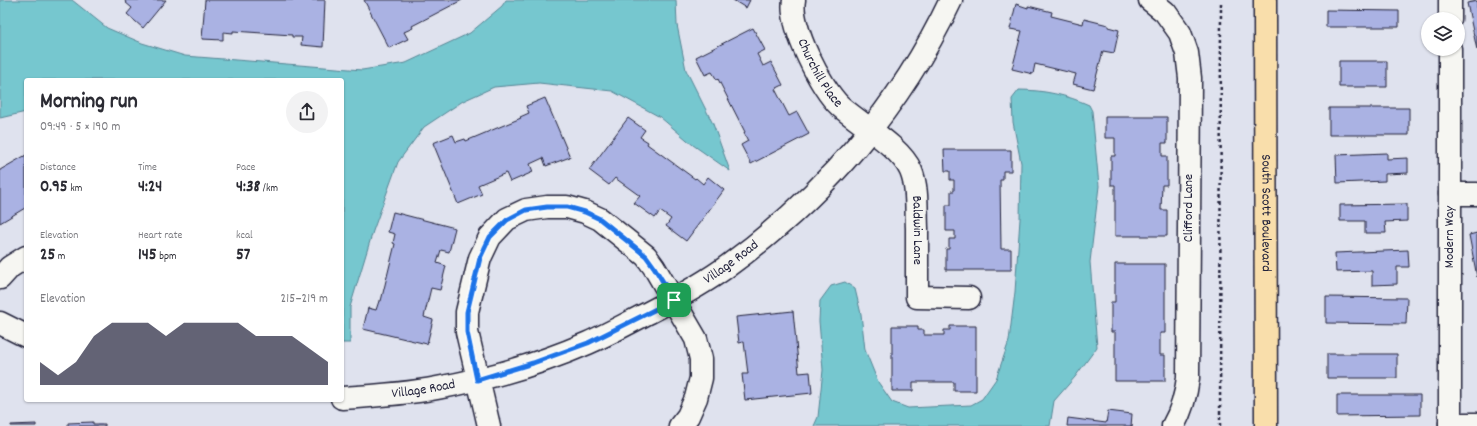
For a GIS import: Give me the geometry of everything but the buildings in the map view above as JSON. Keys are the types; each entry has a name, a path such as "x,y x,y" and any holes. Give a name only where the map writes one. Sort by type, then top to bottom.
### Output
{"main road":[{"name":"South Scott Boulevard","path":"1265,0 1266,426"}],"street":[{"name":"Churchill Place","path":"794,0 796,24 802,44 829,94 840,106 871,130"},
{"name":"Village Road","path":"344,398 379,396 435,389 477,380 533,363 588,343 674,300 728,266 774,230 816,191 871,130 906,81 940,25 951,0"},
{"name":"Clifford Lane","path":"1150,0 1166,12 1180,33 1187,53 1190,78 1188,378 1186,394 1180,414 1173,426"},
{"path":"1450,0 1450,12"},
{"name":"Modern Way","path":"1450,56 1450,425"},
{"name":"Baldwin Lane","path":"871,130 902,156 914,181 916,193 917,297 969,298"},
{"path":"1450,194 1477,194"},
{"path":"489,426 477,380 467,332 467,312 480,258 490,237 507,220 526,210 547,207 567,207 585,212 600,219 646,256 674,300 696,339 701,359 701,378 696,398 688,416 680,426"},
{"path":"0,278 10,267 24,258"},
{"path":"0,323 24,335"},
{"path":"1450,425 1477,424"}],"path":[{"path":"1220,426 1221,0"}],"water":[{"path":"0,0 72,0 107,28 142,43 185,56 362,70 406,63 470,33 502,6 506,0 676,0 677,25 686,70 713,124 730,171 693,145 660,117 612,91 539,83 494,87 463,101 424,127 398,162 373,231 350,307 350,343 344,343 344,78 24,78 24,112 0,118"},
{"path":"1019,90 1055,94 1072,98 1089,105 1092,111 1099,186 1090,262 1097,347 1075,377 1054,401 1050,426 814,426 818,417 823,370 819,321 820,301 831,286 845,282 855,289 861,314 865,350 878,382 892,402 908,408 971,405 982,399 996,379 1009,341 1015,292 1020,219 1021,163 1013,122 1012,99"}],"route":[{"path":"547,207 567,207 585,212 600,219 646,256 674,300 588,343 533,363 477,380 467,332 467,312 480,258 490,237 507,220 526,210 547,207"}]}
